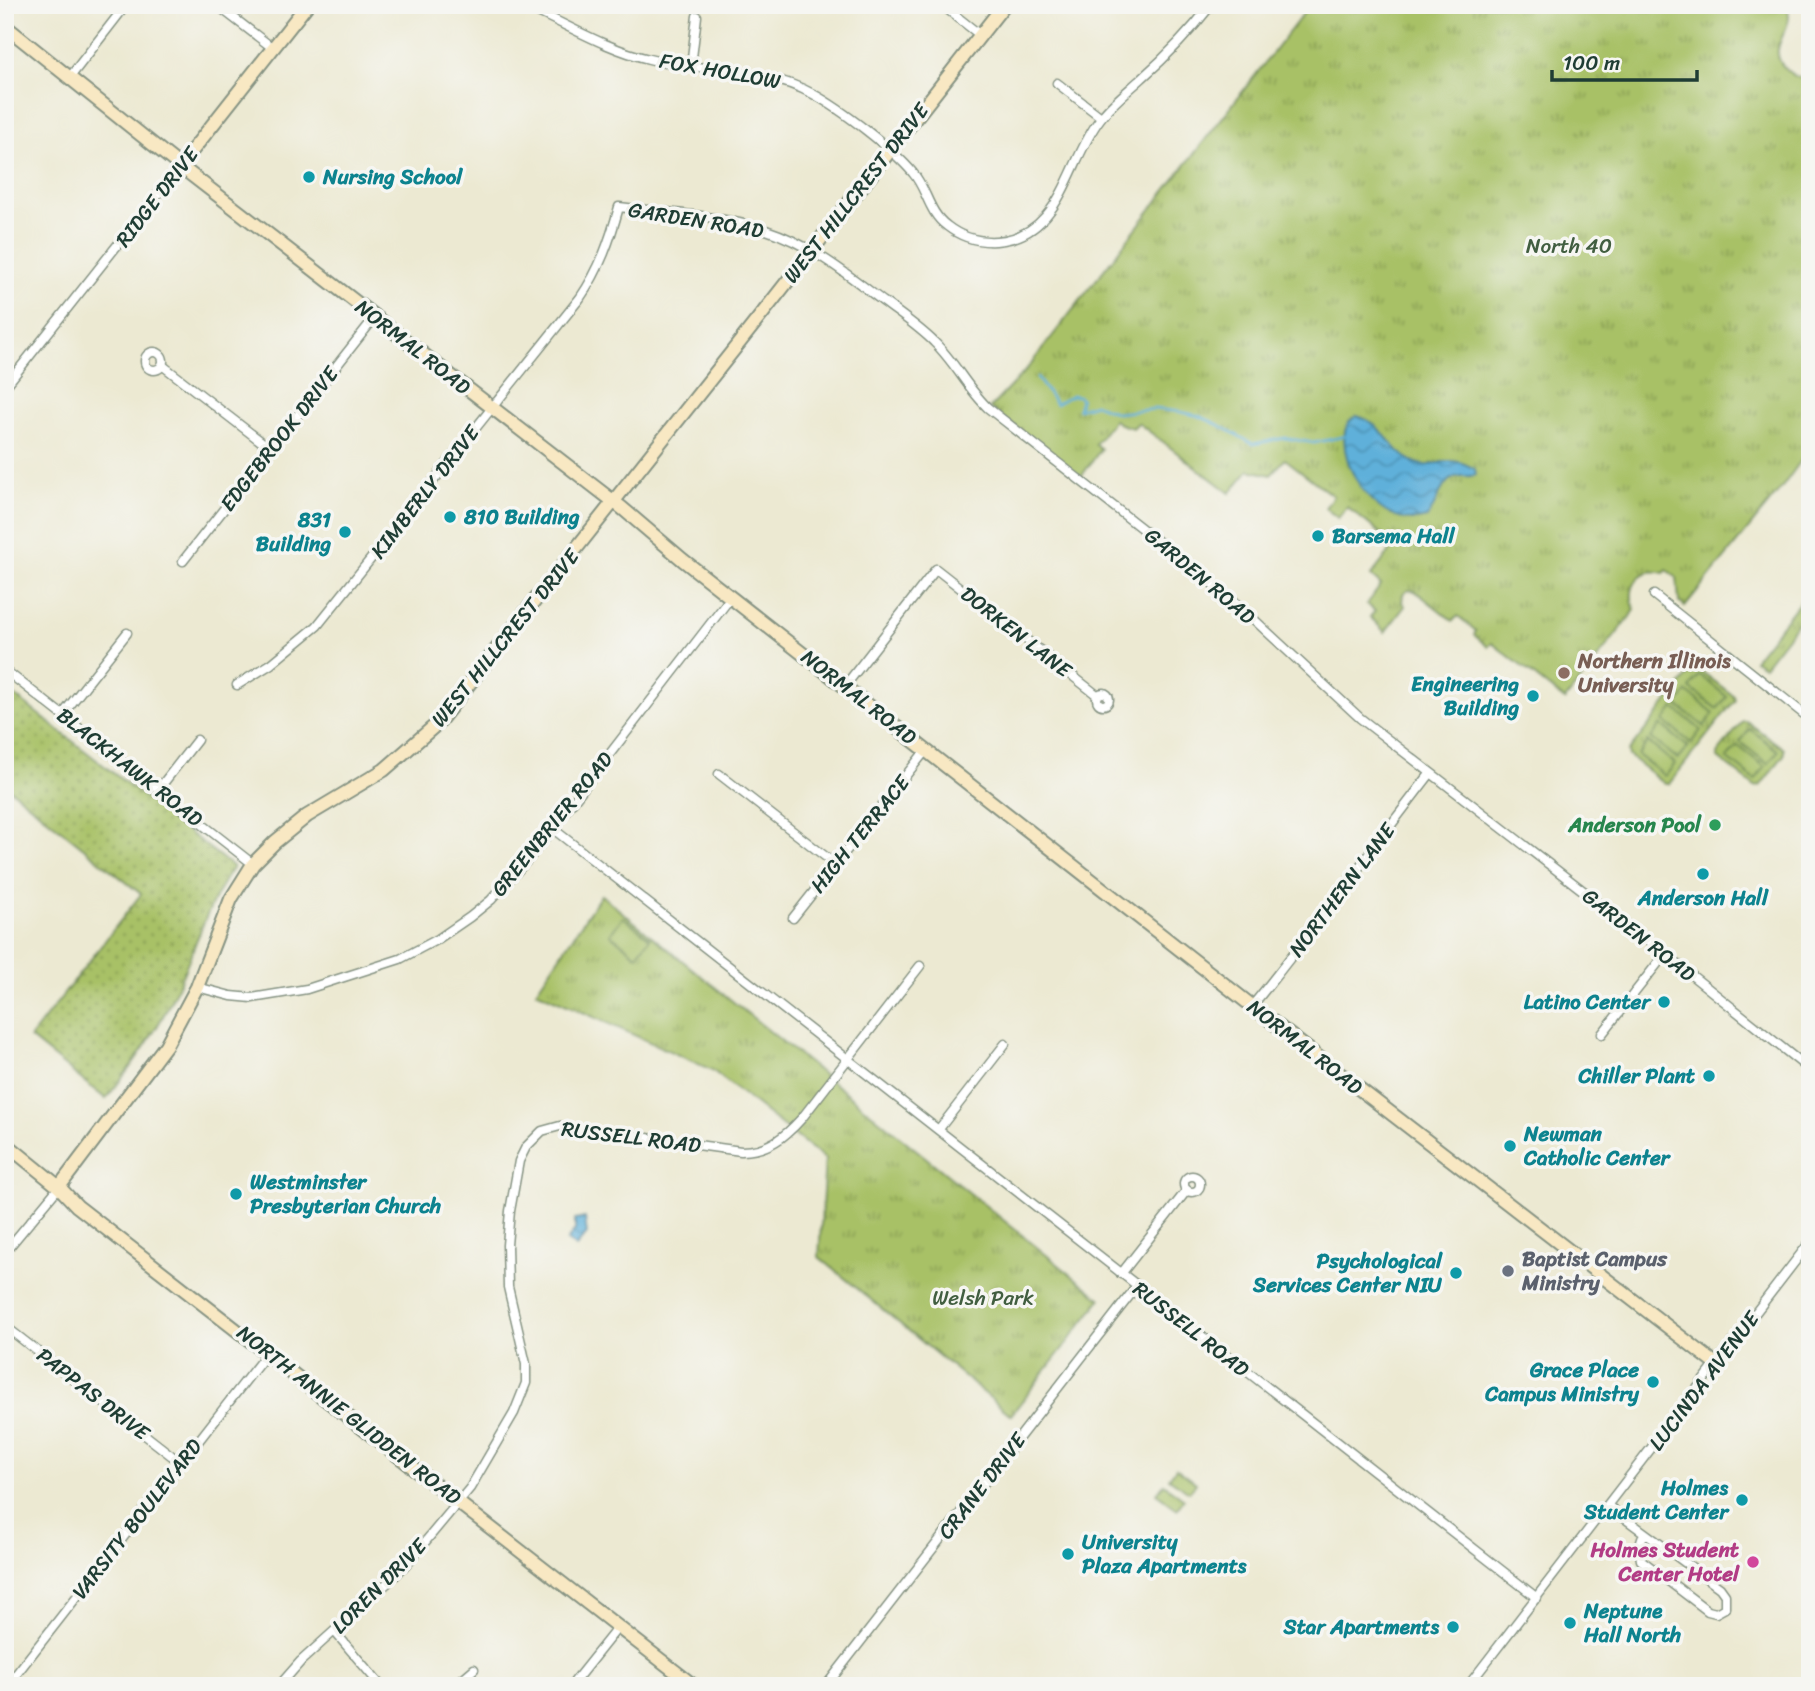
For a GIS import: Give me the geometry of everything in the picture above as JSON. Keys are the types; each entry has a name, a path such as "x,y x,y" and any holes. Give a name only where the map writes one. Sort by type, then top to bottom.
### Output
{"street":[{"path":"70,77 126,5"},
{"path":"217,5 274,49"},
{"name":"RIDGE DRIVE","path":"5,387 307,5"},
{"name":"FOX HOLLOW","path":"522,5 543,9 601,41 649,59 777,79 794,85 828,103 889,150 914,173 930,206 946,226 977,240 1006,240 1026,233 1050,215 1077,156 1101,117 1172,50 1211,5"},
{"path":"942,5 980,35"},
{"name":"WEST HILLCREST DRIVE","path":"5,1252 153,1066 182,1018 231,899 253,864 307,816 384,770 438,723 1004,5"},
{"path":"691,66 697,16"},
{"name":"NORMAL ROAD","path":"5,26 1252,1006 1716,1364"},
{"path":"1057,83 1101,117"},
{"name":"GARDEN ROAD","path":"593,279 607,249 619,207 735,222 785,236 811,250 926,335 988,408 1233,600 1325,688 1430,774 1665,954 1810,1070"},
{"name":"KIMBERLY DRIVE","path":"237,685 271,664 317,626 593,279"},
{"name":"EDGEBROOK DRIVE","path":"183,561 375,317"},
{"path":"162,365 271,450"},
{"name":"DORKEN LANE","path":"845,686 936,569 1097,695"},
{"path":"1654,594 1810,719"},
{"name":"GREENBRIER ROAD","path":"197,987 242,998 266,998 322,985 400,958 438,939 491,900 531,856 731,597"},
{"path":"63,714 127,633"},
{"name":"BLACKHAWK ROAD","path":"5,670 253,864"},
{"path":"158,790 197,740"},
{"name":"HIGH TERRACE","path":"793,918 926,750"},
{"path":"719,774 835,864"},
{"name":"NORTHERN LANE","path":"1252,1006 1307,939 1357,867 1430,774"},
{"name":"RUSSELL ROAD","path":"552,828 1537,1598"},
{"path":"1601,1034 1665,954"},
{"path":"846,1059 920,966"},
{"path":"939,1129 1005,1044"},
{"name":"RUSSELL ROAD","path":"508,1287 509,1225 517,1174 526,1147 542,1131 560,1126 574,1126 741,1151 760,1149 779,1140 791,1130 846,1059"},
{"name":"NORTH ANNIE GLIDDEN ROAD","path":"5,1143 59,1187 77,1206 694,1686"},
{"path":"1121,1274 1187,1190"},
{"name":"LUCINDA AVENUE","path":"1468,1686 1810,1242"},
{"name":"CRANE DRIVE","path":"825,1686 1137,1286"},
{"name":"LOREN DRIVE","path":"279,1686 295,1667 393,1578 448,1511 460,1502 514,1413 526,1383 526,1364 508,1287"},
{"name":"PAPPAS DRIVE","path":"5,1326 181,1464"},
{"name":"VARSITY BOULEVARD","path":"7,1686 268,1352"},
{"path":"1608,1506 1720,1588 1725,1595 1725,1608 1716,1613 1708,1611 1641,1560 1639,1548 1644,1533"},
{"path":"571,1686 619,1626"},
{"path":"335,1632 381,1686"},
{"path":"454,1686 474,1669"}],"green space":[{"name":"North 40","path":"1310,5 1786,5 1788,22 1778,54 1781,63 1799,77 1810,75 1810,448 1780,490 1685,607 1679,602 1677,578 1667,570 1664,573 1648,572 1636,581 1632,594 1635,610 1565,700 1492,643 1488,647 1474,635 1476,631 1458,616 1453,621 1415,591 1408,590 1403,594 1402,602 1405,606 1385,632 1370,617 1375,611 1367,604 1381,585 1371,576 1395,545 1347,507 1338,518 1325,508 1333,496 1285,459 1271,475 1249,470 1230,493 1138,423 1133,428 1114,420 1095,444 1101,449 1080,478 990,408 1026,370"},
{"path":"1810,589 1810,607 1764,666 1754,660"},
{"path":"1694,668 1734,696 1735,700 1669,784 1665,784 1629,756 1628,752"},
{"path":"1700,675 1727,697 1717,709 1690,688"},
{"path":"5,688 233,867 215,899 165,1013 142,1051 106,1099 30,1038 141,894 5,785"},
{"path":"1687,692 1714,713 1704,726 1677,705"},
{"path":"1674,708 1701,730 1691,743 1664,721"},
{"path":"1743,721 1784,749 1784,755 1760,786 1755,787 1718,758 1717,754"},
{"path":"1661,725 1688,747 1678,759 1651,738"},
{"path":"1750,729 1778,751 1768,764 1740,742"},
{"path":"1648,742 1675,764 1665,776 1638,755"},
{"path":"1738,746 1765,767 1755,780 1727,758"},
{"name":"Welsh Park","path":"601,895 1101,1299 1011,1415 819,1257 825,1159 712,1070 536,991"},
{"path":"623,917 650,938 637,955 610,934"},
{"path":"1176,1468 1196,1483 1189,1492 1169,1478"},
{"path":"1164,1484 1184,1499 1177,1509 1157,1493"}],"water":[{"path":"1357,416 1373,424 1404,456 1418,464 1456,461 1475,469 1476,475 1458,476 1449,480 1427,518 1405,519 1386,512 1369,498 1356,479 1348,460 1344,441 1347,425"},
{"path":"585,1218 587,1234 576,1247 567,1241 575,1230 575,1220"}],"waterway":[{"path":"1037,378 1056,404 1072,395 1081,399 1078,409 1095,404 1117,413 1155,409 1181,412 1199,416 1253,444 1285,438 1314,443 1346,436"}],"place":[{"name":"Nursing School","path":"309,177"},
{"name":"810 Building","path":"450,517"},
{"name":"831 Building","path":"345,532"},
{"name":"Barsema Hall","path":"1318,536"},
{"name":"Northern Illinois University","path":"1564,673"},
{"name":"Engineering Building","path":"1533,696"},
{"name":"Anderson Pool","path":"1715,825"},
{"name":"Anderson Hall","path":"1703,874"},
{"name":"Latino Center","path":"1664,1002"},
{"name":"Chiller Plant","path":"1709,1076"},
{"name":"Newman Catholic Center","path":"1510,1146"},
{"name":"Westminster Presbyterian Church","path":"236,1194"},
{"name":"Baptist Campus Ministry","path":"1508,1271"},
{"name":"Psychological Services Center NIU","path":"1456,1273"},
{"name":"Grace Place Campus Ministry","path":"1653,1382"},
{"name":"Holmes Student Center","path":"1742,1500"},
{"name":"University Plaza Apartments","path":"1068,1554"},
{"name":"Holmes Student Center Hotel","path":"1753,1562"},
{"name":"Neptune Hall North","path":"1570,1623"},
{"name":"Star Apartments","path":"1453,1627"}]}
